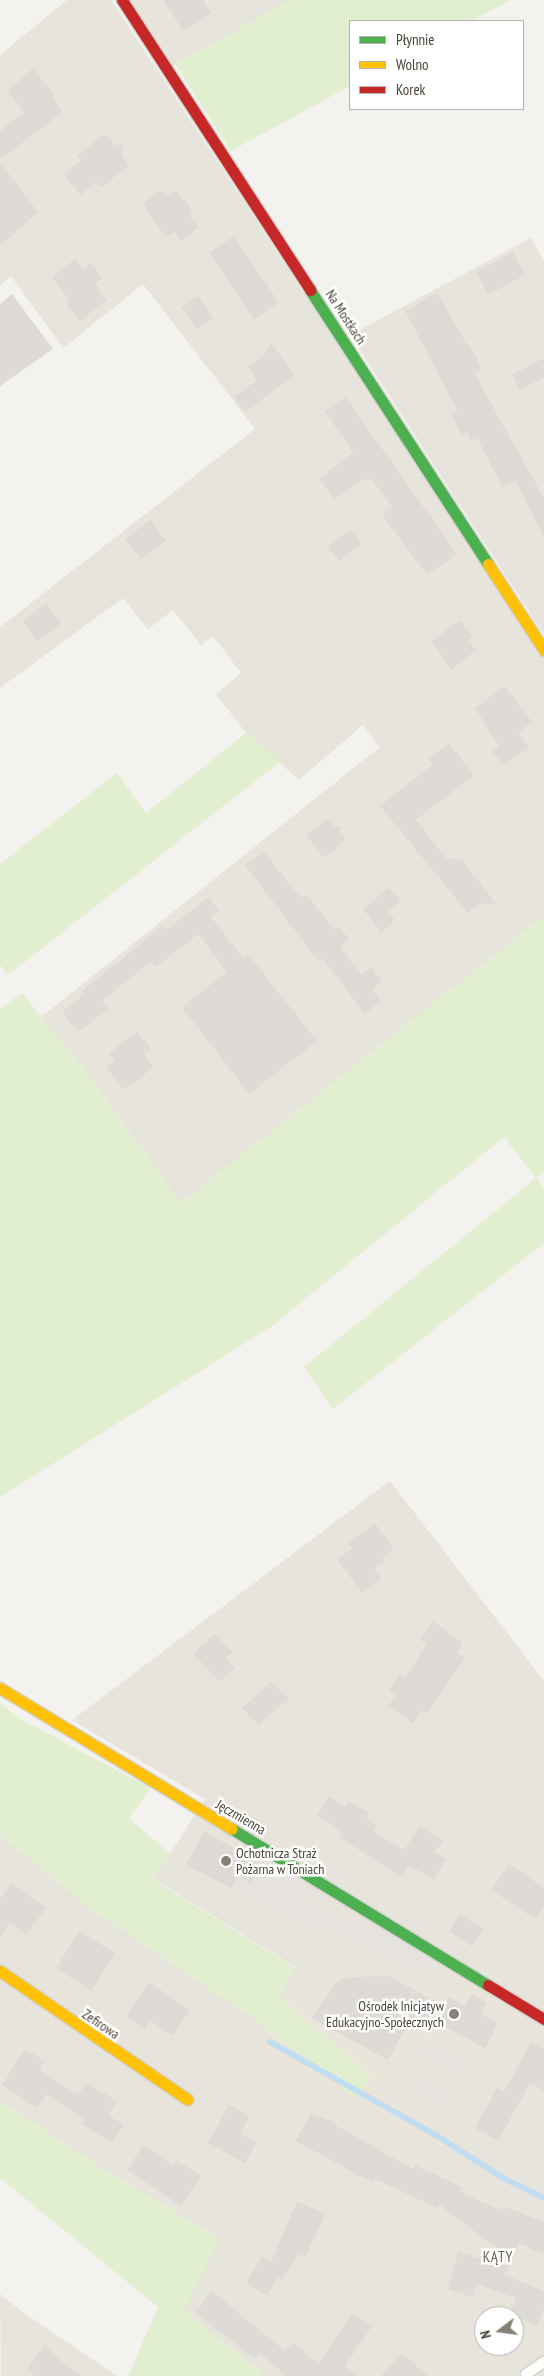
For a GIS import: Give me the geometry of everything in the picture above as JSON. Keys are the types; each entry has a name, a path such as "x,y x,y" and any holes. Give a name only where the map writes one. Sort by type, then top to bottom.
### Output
{"street":[{"name":"Na Mostkach","path":"122,0 544,650"},
{"name":"Jęczmienna","path":"0,1688 544,2019"},
{"name":"Zefirowa","path":"0,1971 187,2099"}],"lane":[{"path":"526,2374 544,2362"}],"shaded area":[{"path":"67,0 111,0 544,658 544,916 181,1203 87,1073 41,1017 380,747 363,725 299,780 246,733 216,694 241,673 213,636 201,645 173,610 148,629 123,598 0,688 0,627 255,429 143,284 63,348 11,276 0,285 0,55"},
{"path":"128,0 291,0 170,67"},
{"path":"531,238 544,261 544,635 350,335"},
{"path":"390,1481 544,1681 544,2376 258,2376 261,2372 183,2311 220,2239 97,2165 0,2101 0,1834 86,1905 263,2024 295,1967 154,1879 205,1799 72,1720"},
{"path":"266,1857 317,1889 308,1907 372,1923 430,1958 418,1978 324,1926 320,1932 231,1888 237,1876 251,1883"},
{"path":"324,1926 441,1990 451,1971 527,2016 452,2153 258,2046"},
{"path":"426,2041 467,2063 460,2078 418,2056"},
{"path":"416,2074 459,2097 452,2111 408,2088"},
{"path":"0,2294 21,2311 117,2376 1,2376"}],"green space":[{"path":"291,0 511,0 473,20 349,20 349,87 231,151 175,64"},
{"path":"246,733 281,761 8,975 0,965 0,864 117,773 146,813"},
{"path":"544,916 544,1171 536,1178 504,1137 272,1326 0,1497 0,1009 22,993 87,1073 181,1203"},
{"path":"536,1178 544,1188 544,1243 333,1409 304,1367"},
{"path":"0,1703 22,1720 151,1788 129,1818 170,1854 154,1880 295,1968 280,1998 371,2076 355,2099 262,2024 86,1905 0,1834"},
{"path":"0,2101 97,2165 220,2239 184,2311 261,2372 258,2376 128,2376 158,2307 0,2178"}],"building":[{"path":"163,0 203,0 211,13 183,31"},
{"path":"33,68 55,96 52,98 62,112 0,160 0,131 24,112 8,91"},
{"path":"105,134 113,144 123,146 122,155 129,166 101,187 96,182 80,195 64,174 81,161 77,156"},
{"path":"0,162 38,212 0,246"},
{"path":"161,190 167,197 176,190 192,210 188,213 199,227 181,241 174,232 166,238 143,204"},
{"path":"234,236 279,302 254,319 209,253"},
{"path":"513,252 525,275 488,295 476,272"},
{"path":"75,259 83,269 90,263 102,278 95,284 107,300 80,321 66,304 70,301 52,277"},
{"path":"437,293 467,345 469,344 482,369 474,373 544,498 544,538 516,481 503,488 477,438 471,441 467,432 462,435 451,414 458,411 405,311"},
{"path":"12,294 53,349 0,386 0,304"},
{"path":"198,296 213,318 197,330 181,307"},
{"path":"271,343 295,375 245,412 234,397 257,380 248,367 264,355"},
{"path":"544,358 544,377 520,390 512,375"},
{"path":"345,397 457,554 427,575 382,515 392,507 371,478 368,481 365,478 334,499 319,479 353,452 325,412"},
{"path":"150,520 166,541 141,559 125,539"},
{"path":"351,529 362,543 339,561 328,547"},
{"path":"46,603 61,623 37,641 22,621"},
{"path":"460,620 472,636 468,640 476,650 451,670 432,641"},
{"path":"505,686 532,722 518,733 528,747 504,766 492,751 499,746 475,708"},
{"path":"449,743 474,775 416,820 446,858 462,860 497,905 481,903 468,913 380,806 433,764 429,759"},
{"path":"328,818 334,826 341,827 340,833 346,840 324,858 306,835"},
{"path":"263,851 301,898 306,894 335,930 339,926 349,939 340,947 362,975 371,968 382,981 372,989 381,1001 365,1014 323,959 319,962 245,865"},
{"path":"389,888 400,901 387,911 395,920 381,932 363,909"},
{"path":"209,897 219,911 211,917 243,958 248,954 317,1041 249,1094 182,1007 227,972 198,934 156,967 151,962 116,989 102,1001 108,1009 78,1032 62,1012 85,994 82,991 162,926 166,930"},
{"path":"137,1031 151,1049 144,1054 154,1067 124,1090 106,1067 115,1060 109,1054"},
{"path":"375,1523 394,1549 382,1558 385,1562 374,1569 381,1579 362,1593 337,1559 352,1548 348,1543"},
{"path":"433,1621 463,1643 457,1652 465,1658 427,1713 422,1710 413,1723 388,1706 396,1695 389,1691 400,1674 405,1677 427,1644 420,1640"},
{"path":"215,1634 232,1652 226,1658 235,1668 219,1682 193,1653"},
{"path":"272,1681 288,1699 258,1726 242,1708"},
{"path":"329,1796 345,1806 348,1801 370,1813 366,1819 376,1825 373,1831 404,1850 420,1826 443,1840 435,1852 446,1859 434,1879 409,1866 401,1877 339,1837 342,1831 317,1816"},
{"name":"Ochotnicza Straż Pożarna w Toniach","path":"205,1831 261,1865 251,1883 237,1876 231,1888 186,1865"},
{"path":"509,1864 544,1888 544,1905 535,1919 491,1890"},
{"path":"12,1883 46,1908 26,1935 10,1923 0,1937 0,1899"},
{"path":"460,1914 484,1929 473,1947 449,1932"},
{"path":"80,1931 115,1954 91,1991 56,1968"},
{"path":"389,1976 444,2006 449,1997 465,2006 472,1994 487,2003 481,2014 498,2023 485,2048 430,2019 425,2029 410,2021 388,2060 311,2018 337,1981 352,1977"},
{"path":"149,1982 190,2010 173,2036 150,2021 145,2029 126,2017"},
{"path":"531,2042 544,2049 544,2091 530,2083 498,2141 475,2128 497,2088 504,2092"},
{"path":"25,2049 45,2061 39,2070 78,2095 86,2083 117,2101 108,2115 124,2125 112,2142 81,2124 84,2120 47,2094 37,2108 2,2085"},
{"path":"229,2105 250,2116 240,2134 257,2142 245,2163 208,2143"},
{"path":"311,2113 334,2122 333,2124 413,2169 415,2165 462,2187 460,2191 480,2201 502,2210 504,2206 544,2222 544,2255 519,2243 512,2260 439,2204 437,2208 375,2179 373,2183 296,2141"},
{"path":"143,2145 173,2165 176,2160 201,2176 181,2206 127,2170"},
{"path":"297,2201 326,2214 305,2257 298,2254 282,2280 277,2277 267,2295 246,2283 262,2257 271,2262"},
{"path":"458,2252 509,2266 505,2275 544,2291 544,2308 537,2326 524,2320 524,2306 513,2306 516,2298 476,2284 472,2297 448,2289"},
{"path":"212,2291 285,2351 293,2342 318,2364 352,2313 372,2326 345,2366 358,2376 286,2376 260,2353 255,2359 195,2312"},
{"path":"45,2344 56,2357 81,2376 35,2376 27,2369"},
{"path":"402,2353 428,2376 381,2376"}],"waterway":[{"path":"270,2042 434,2134 505,2179 544,2198"}],"traffic: fast":[{"path":"310,290 488,564"},
{"path":"232,1829 488,1985"}],"traffic: slow":[{"path":"488,564 544,650"},
{"path":"0,1688 232,1829"},
{"path":"0,1971 187,2099"}],"traffic: jam":[{"path":"122,0 310,290"},
{"path":"488,1985 544,2019"}],"place":[{"name":"Ochotnicza Straż Pożarna w Toniach","path":"226,1861"},
{"name":"Ośrodek Inicjatyw Edukacyjno-Społecznych","path":"454,2014"}],"district":[{"name":"KĄTY","path":"498,2257"}]}
